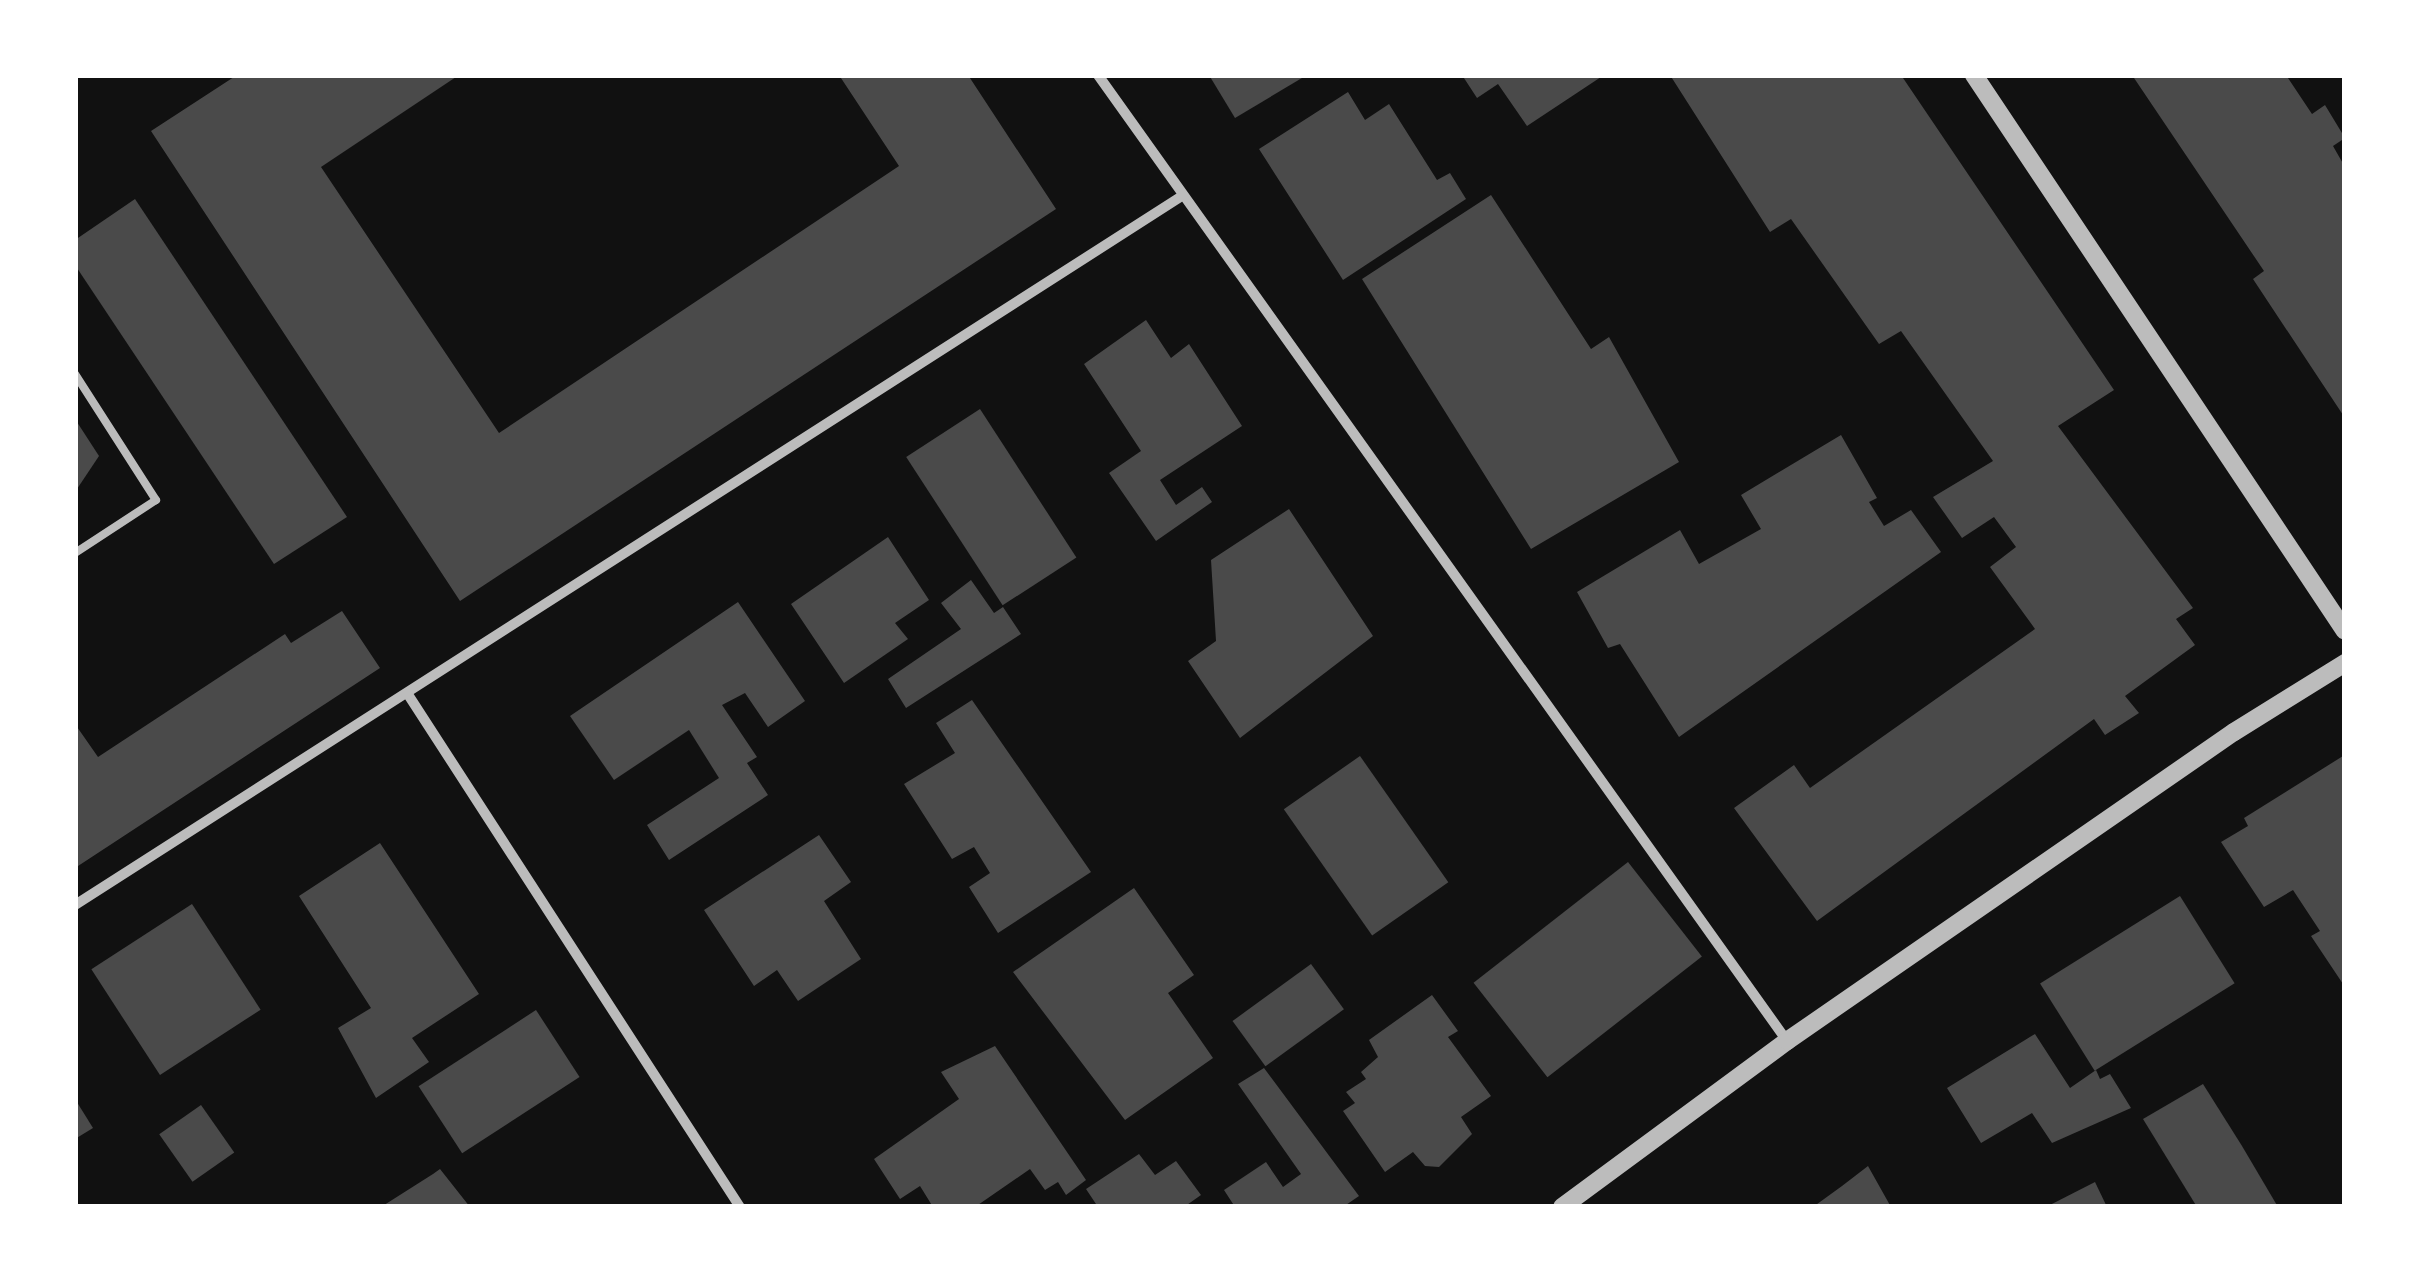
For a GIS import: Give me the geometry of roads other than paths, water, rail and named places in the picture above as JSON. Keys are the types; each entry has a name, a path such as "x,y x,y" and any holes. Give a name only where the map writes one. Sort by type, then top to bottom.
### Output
{"street":[{"path":"1098,75 1180,198 1787,1041"},
{"path":"1974,75 2345,631"},
{"path":"75,905 409,696 1180,198"},
{"path":"1562,1207 1787,1041 2234,732 2345,663"},
{"path":"409,696 740,1207"}],"lane":[{"path":"75,374 156,500 75,553"}]}
